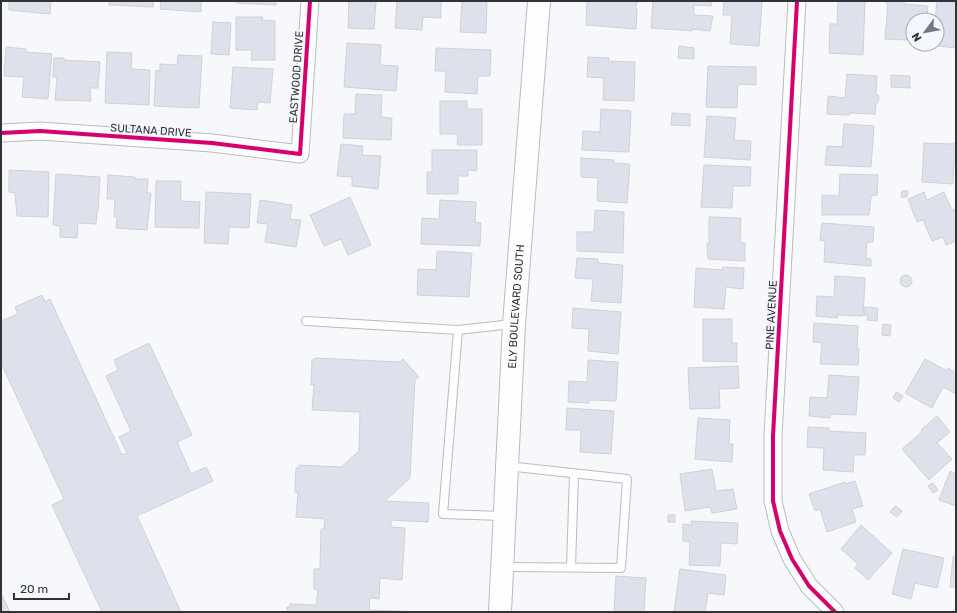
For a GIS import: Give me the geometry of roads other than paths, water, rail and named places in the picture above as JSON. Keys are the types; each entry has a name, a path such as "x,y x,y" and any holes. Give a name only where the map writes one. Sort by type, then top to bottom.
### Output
{"main road":[{"name":"ELY BOULEVARD SOUTH","path":"500,612 514,324 539,1"}],"street":[{"name":"EASTWOOD DRIVE","path":"300,154 310,1"},
{"name":"PINE AVENUE","path":"797,1 773,436 773,501 780,531 792,559 808,586 835,612"},
{"name":"SULTANA DRIVE","path":"1,133 40,131 56,132 212,143 300,154"}],"lane":[{"path":"306,321 458,330 514,324"},
{"path":"458,330 443,514 504,516"},
{"path":"502,567 621,568 627,480 507,466"},
{"path":"571,568 574,474"}]}
